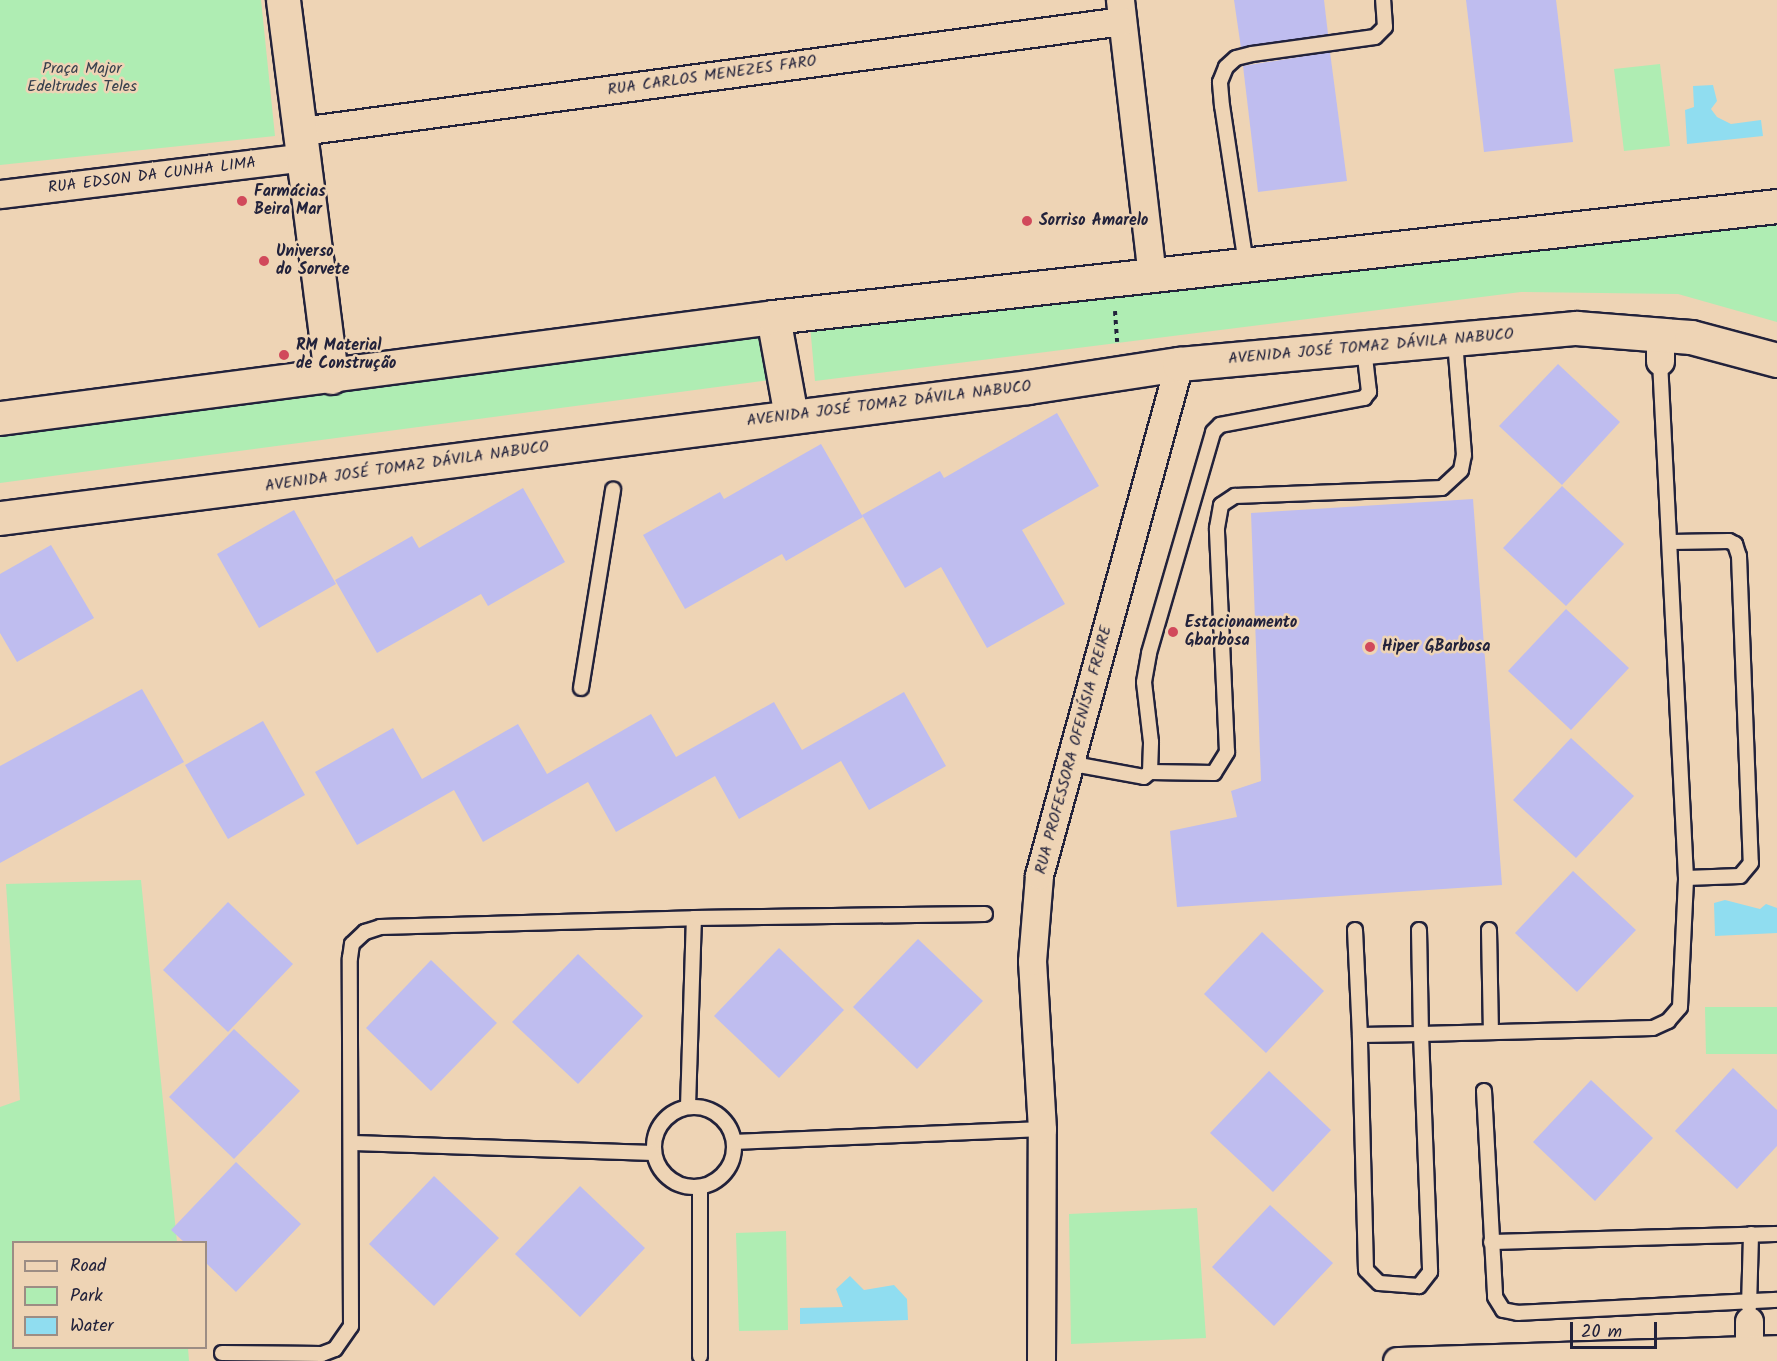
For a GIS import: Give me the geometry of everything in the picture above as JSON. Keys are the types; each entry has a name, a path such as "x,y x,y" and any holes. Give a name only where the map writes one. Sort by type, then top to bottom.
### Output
{"main road":[{"path":"284,0 331,377"},
{"path":"0,418 331,377 773,317 1777,206"},
{"path":"773,317 790,416"},
{"name":"AVENIDA JOSÉ TOMAZ DÁVILA NABUCO","path":"0,518 1179,364 1576,328 1660,348 1691,338 1777,360"}],"street":[{"name":"RUA CARLOS MENEZES FARO","path":"303,144 1121,11"},
{"path":"1121,11 1152,276"},
{"name":"RUA EDSON DA CUNHA LIMA","path":"0,194 303,144"},
{"name":"RUA PROFESSORA OFENÍSIA FREIRE","path":"1041,1361 1042,1129 1032,961 1039,875 1179,364"},
{"path":"1749,1311 1749,1350"},
{"path":"1397,1361 1777,1349"}],"lane":[{"path":"1246,264 1222,106 1220,82 1226,67 1236,58 1252,54 1375,37 1385,27 1383,0"},
{"path":"1068,763 1144,777 1150,772 1214,773 1227,752 1216,528 1221,506 1235,496 1442,488 1461,470 1464,455 1455,340"},
{"path":"1150,772 1151,742 1144,682 1149,653 1213,432 1220,425 1232,422 1364,398 1369,392 1364,348"},
{"path":"1360,1035 1653,1028 1668,1021 1680,1008 1686,878 1660,348"},
{"path":"582,688 613,490"},
{"path":"1671,542 1729,541 1735,544 1739,556 1751,863 1740,876 1686,878"},
{"path":"222,1353 322,1354 345,1340 351,1326 353,1143 350,958 352,944 365,932 380,927 694,918 985,914"},
{"path":"688,1107 694,918"},
{"path":"1355,930 1366,1270 1379,1283 1419,1286 1430,1272 1419,930"},
{"path":"1489,930 1491,1032"},
{"path":"1484,1090 1491,1242 1497,1305 1511,1313 1749,1311 1777,1300"},
{"path":"688,1107 718,1115 729,1127 734,1142 727,1172 700,1187 670,1180 654,1153 655,1137 662,1123 673,1112 688,1107"},
{"path":"734,1142 1042,1129"},
{"path":"353,1143 654,1153"},
{"path":"700,1187 700,1356"},
{"path":"1749,1311 1751,1234"},
{"path":"1491,1242 1777,1234"}],"path":[{"path":"1112,280 1120,373"}],"green space":[{"name":"Praça Major Edeltrudes Teles","path":"0,0 261,0 275,136 0,165"},
{"path":"1660,64 1670,146 1624,151 1614,69"},
{"path":"1777,217 1777,322 1678,294 1521,292 815,381 810,325"},
{"path":"760,330 770,380 0,483 0,434"},
{"path":"141,880 177,1241 12,1241 12,1349 188,1349 189,1361 0,1361 0,1107 20,1100 6,884"},
{"path":"1705,1007 1777,1007 1777,1054 1706,1054"},
{"path":"1197,1208 1206,1338 1071,1344 1069,1214"},
{"path":"786,1231 788,1330 739,1331 736,1233"}],"water":[{"path":"1713,85 1717,101 1711,109 1717,117 1731,124 1761,120 1763,136 1687,144 1685,110 1694,107 1693,86"},
{"path":"1725,900 1760,909 1766,904 1777,908 1777,933 1715,936 1714,903"},
{"path":"850,1276 864,1290 894,1285 907,1299 908,1320 800,1324 800,1308 843,1307 836,1289"}],"building":[{"path":"1234,0 1324,0 1328,34 1241,48"},
{"path":"1466,0 1556,0 1573,142 1484,152"},
{"path":"1330,52 1347,181 1258,192 1243,66"},
{"path":"1558,364 1620,422 1562,485 1499,426"},
{"path":"1057,413 1099,486 1022,530 1065,604 987,648 941,567 905,588 862,515 940,471 944,478"},
{"path":"821,444 863,517 786,561 782,554 685,609 643,535 720,492 724,499"},
{"path":"1562,486 1624,544 1566,606 1503,548"},
{"path":"523,488 565,562 488,606 481,594 377,653 335,580 412,536 419,548"},
{"name":"Hiper GBarbosa","path":"1473,499 1502,885 1177,907 1170,831 1237,817 1231,791 1261,781 1251,513"},
{"path":"294,510 336,584 259,628 217,554"},
{"path":"51,545 94,618 17,662 0,633 0,574"},
{"path":"1566,609 1629,668 1571,730 1508,671"},
{"path":"142,689 184,762 0,863 0,766"},
{"path":"904,692 946,766 869,810 841,761 739,819 715,776 616,832 588,782 483,842 454,790 357,845 315,772 393,728 422,779 518,724 547,774 651,714 676,757 774,702 802,750"},
{"path":"263,721 305,795 228,839 185,765"},
{"path":"1571,738 1634,796 1576,858 1513,800"},
{"path":"1573,871 1636,930 1577,992 1515,933"},
{"path":"228,902 293,964 228,1032 163,970"},
{"path":"1262,932 1324,991 1266,1053 1204,994"},
{"path":"918,939 983,1001 917,1069 853,1007"},
{"path":"779,948 844,1010 779,1078 714,1016"},
{"path":"578,954 643,1016 578,1084 512,1022"},
{"path":"431,960 497,1023 431,1091 366,1028"},
{"path":"234,1029 300,1091 234,1159 169,1097"},
{"path":"1733,1068 1777,1110 1777,1146 1737,1189 1675,1131"},
{"path":"1269,1071 1331,1130 1273,1192 1210,1133"},
{"path":"1591,1080 1653,1138 1595,1201 1533,1142"},
{"path":"236,1162 301,1224 236,1292 207,1264 207,1241 183,1241 171,1230"},
{"path":"434,1176 499,1238 434,1306 369,1244"},
{"path":"580,1186 645,1248 580,1317 515,1254"},
{"path":"1270,1205 1333,1263 1274,1326 1212,1267"}],"place":[{"name":"Farmácias Beira Mar","path":"242,201"},
{"name":"Sorriso Amarelo","path":"1027,221"},
{"name":"Universo do Sorvete","path":"264,261"},
{"name":"RM Material de Construção","path":"284,355"},
{"name":"Estacionamento Gbarbosa","path":"1173,632"},
{"name":"Hiper GBarbosa","path":"1370,647"}]}
